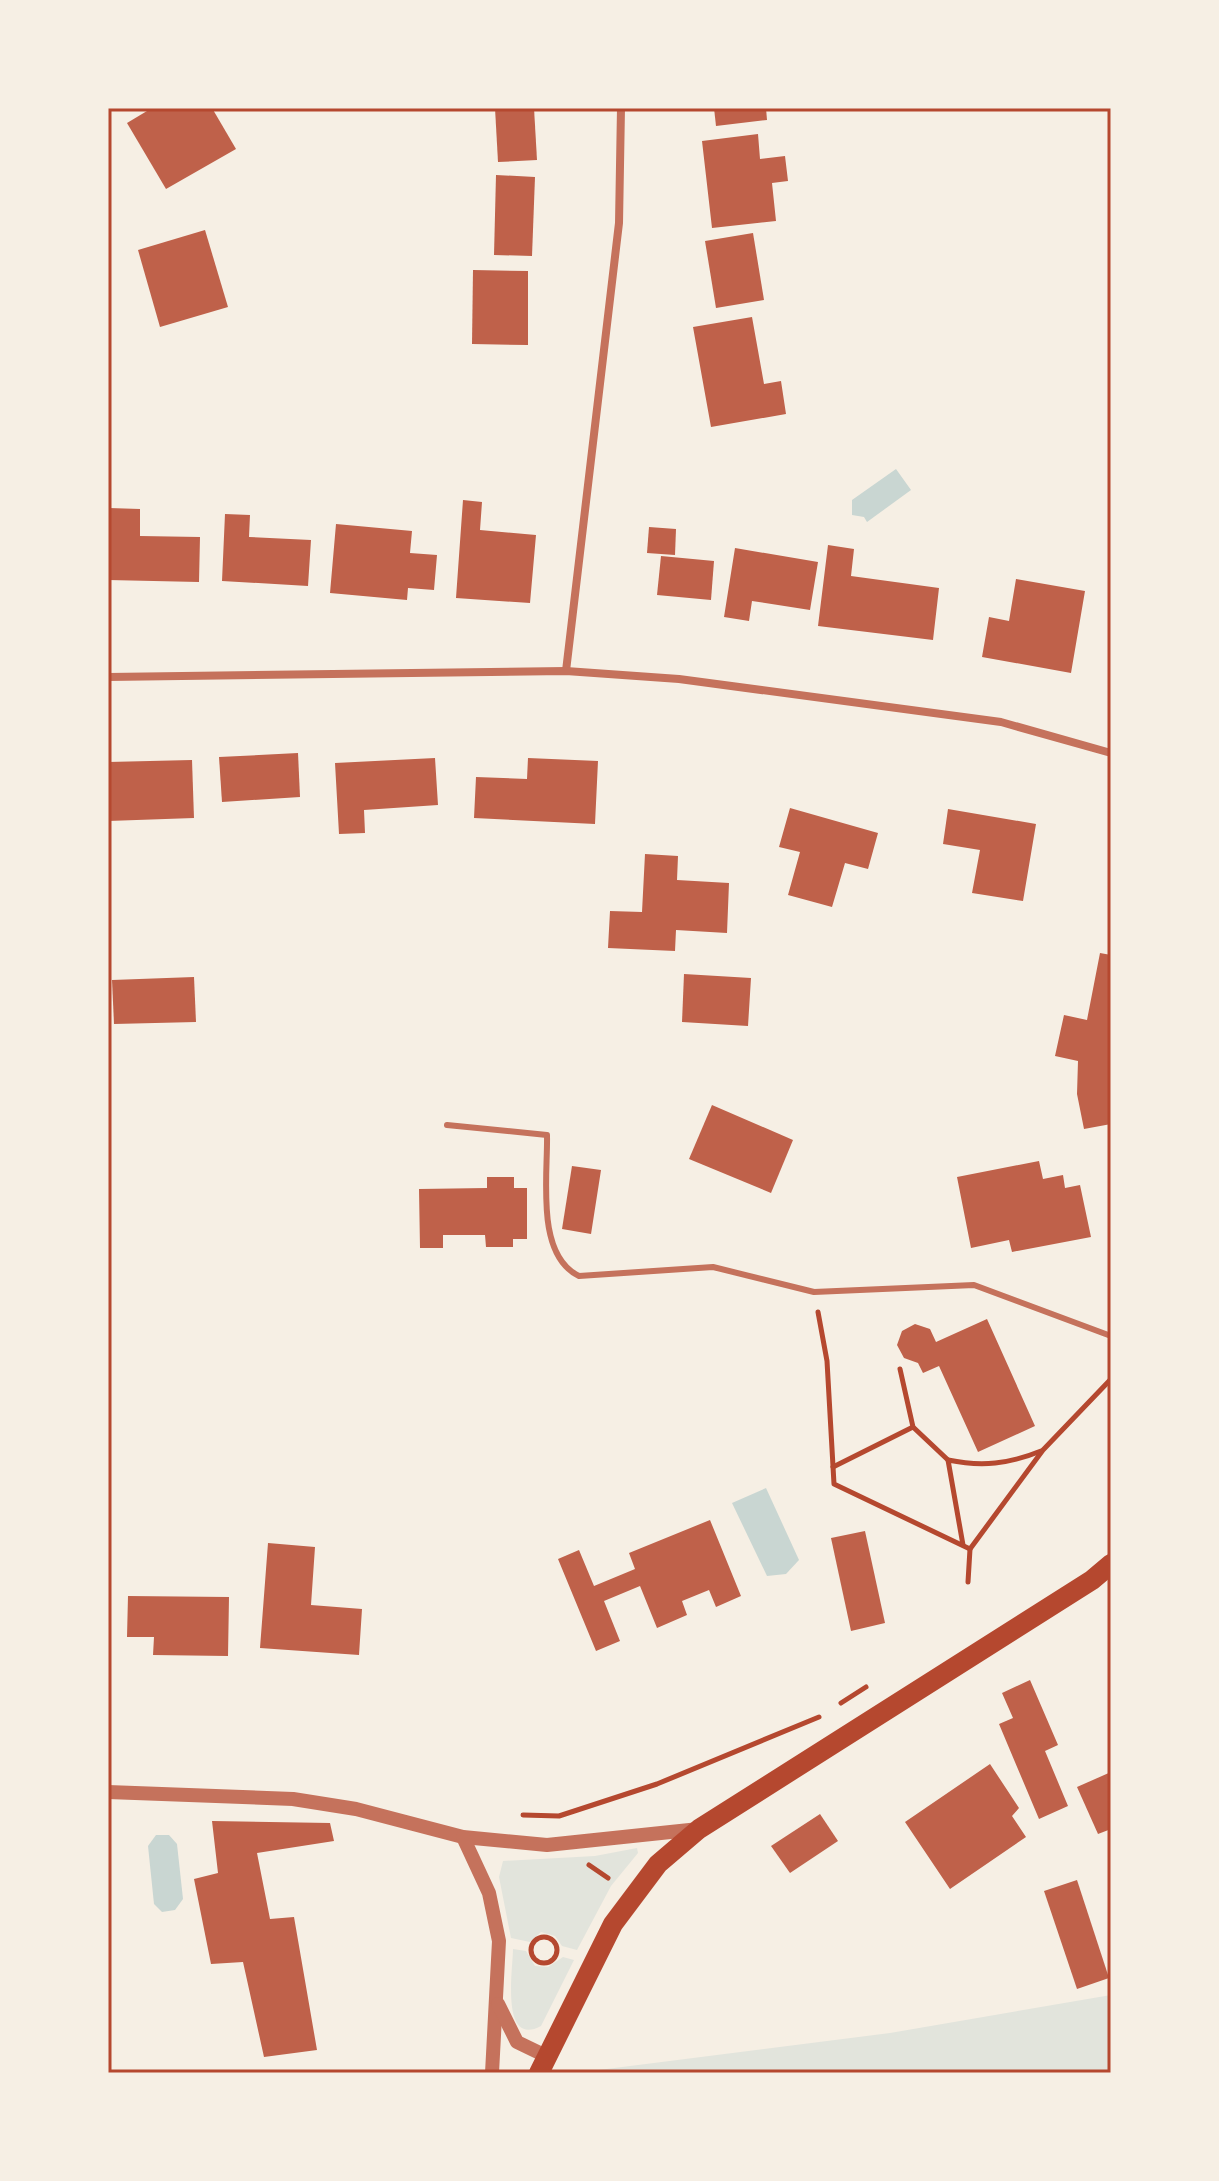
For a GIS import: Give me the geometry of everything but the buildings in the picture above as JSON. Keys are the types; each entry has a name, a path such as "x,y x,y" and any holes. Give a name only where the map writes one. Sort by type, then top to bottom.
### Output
{"main road":[{"path":"542,2065 613,1924 658,1864 699,1829 1092,1580 1111,1564"}],"street":[{"path":"566,671 619,223 621,108"},
{"path":"108,677 566,671 679,679 1001,722 1111,753"},
{"path":"108,1792 293,1799 356,1809 463,1837 547,1845 699,1829"},
{"path":"463,1837 489,1893 497,1925 498,2003 491,2031 492,2073"},
{"path":"498,2003 517,2042 542,2065"}],"lane":[{"path":"447,1125 547,1135 550,1234 561,1262 579,1276 713,1267 814,1292 974,1285 1111,1336"}],"path":[{"path":"814,1292 827,1361 834,1484 970,1549"},
{"path":"900,1369 913,1427 948,1460 972,1465 1004,1464 1043,1450"},
{"path":"968,1582 970,1549 1043,1450 1111,1379"},
{"path":"833,1467 913,1427"},
{"path":"948,1460 963,1546"},
{"path":"832,1709 874,1682"},
{"path":"520,1815 559,1816 573,1812 657,1784 823,1716"},
{"path":"541,1936 551,1938 558,1947 556,1957 547,1964 536,1962 531,1952 532,1944 541,1936"}],"shaded area":[{"path":"896,469 911,490 867,522 864,517 852,515 852,500"},
{"path":"766,1488 799,1560 786,1574 767,1576 732,1503"},
{"path":"156,1835 169,1835 177,1844 183,1899 175,1910 162,1912 154,1904 148,1846"},
{"path":"637,1848 638,1853 611,1886 577,1950 562,1946 555,1936 541,1932 530,1942 511,1938 499,1877 503,1861 595,1856"},
{"path":"513,1949 526,1951 535,1966 548,1967 563,1957 574,1960 541,2026 528,2030 519,2026 514,2017 511,1988"},
{"path":"1111,1995 1111,2073 575,2073 890,2033"}]}
